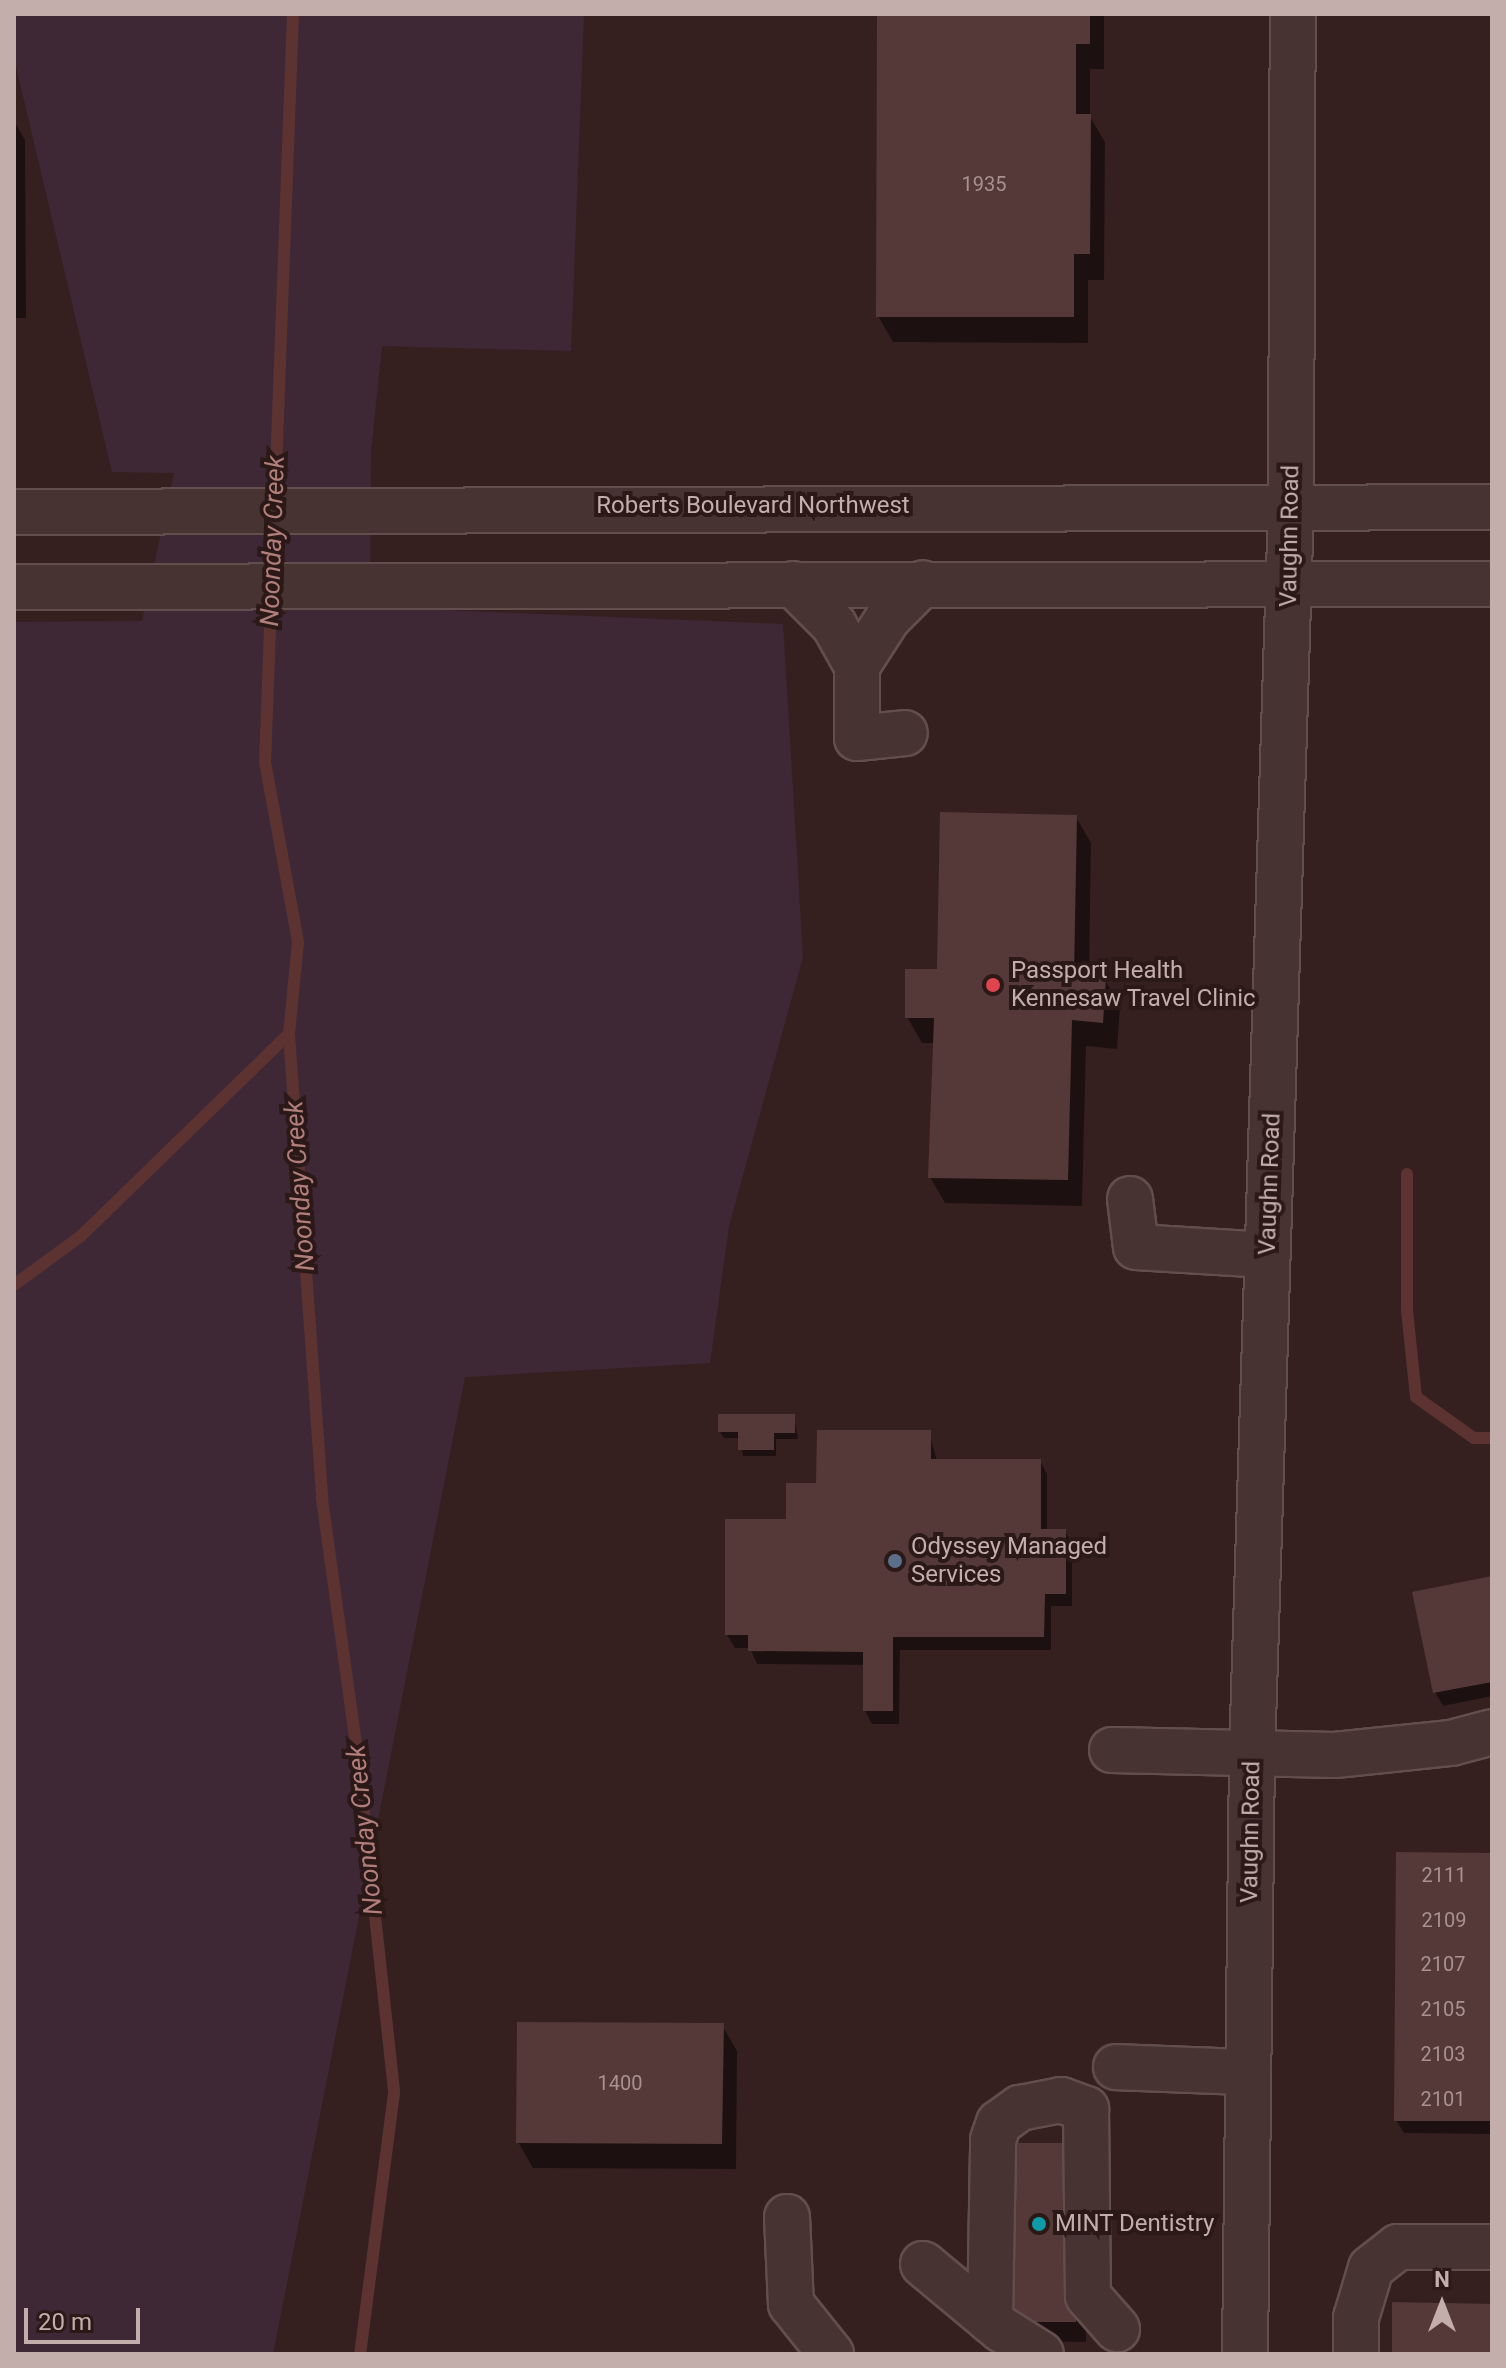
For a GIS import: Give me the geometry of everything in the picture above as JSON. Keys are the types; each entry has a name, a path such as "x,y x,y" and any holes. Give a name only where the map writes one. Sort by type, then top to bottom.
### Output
{"street":[{"name":"Vaughn Road","path":"1245,2354 1252,1755 1290,582 1293,14"},
{"name":"Roberts Boulevard Northwest","path":"14,512 371,507 1492,507"},
{"path":"14,587 1290,582 1492,584"},
{"path":"857,666 888,618 923,583"},
{"path":"793,584 834,625 857,666 857,738 905,733"},
{"path":"1130,1199 1136,1247 1267,1255"},
{"path":"1112,1750 1335,1755 1451,1743 1492,1732"},
{"path":"1116,2067 1248,2072"},
{"path":"990,2320 993,2140 999,2123 1020,2108 1061,2100 1086,2109 1088,2296 1117,2329"},
{"path":"787,2217 791,2304 831,2354"},
{"path":"1356,2354 1356,2318 1371,2268 1398,2247 1492,2247"},
{"path":"923,2264 990,2320 1041,2354"}],"shaded area":[{"path":"14,14 584,14 571,351 382,346 371,452 370,607 783,624 803,957 729,1226 710,1363 465,1377 273,2354 14,2354 14,622 142,621 174,473 112,472 14,58"}],"building":[{"path":"877,14 1090,14 1090,44 1076,44 1076,114 1091,114 1090,254 1074,254 1074,317 876,317"},
{"name":"Passport Health Kennesaw Travel Clinic","path":"940,812 1077,815 1074,975 1106,978 1103,1023 1072,1020 1068,1180 928,1178 934,1018 905,1018 905,969 937,969"},
{"path":"718,1414 795,1414 795,1433 774,1433 774,1450 738,1450 738,1432 718,1432"},
{"name":"Odyssey Managed Services","path":"817,1430 931,1430 931,1459 1041,1459 1041,1529 1066,1529 1066,1594 1045,1594 1044,1637 893,1637 893,1711 863,1711 863,1652 748,1651 748,1635 725,1635 725,1519 786,1519 786,1483 816,1483"},
{"path":"1492,1576 1492,1682 1433,1693 1412,1592"},
{"path":"1396,1852 1492,1853 1492,2121 1394,2121"},
{"path":"517,2022 724,2023 722,2144 516,2143"},
{"name":"MINT Dentistry","path":"1002,2143 1076,2143 1076,2322 1013,2322 1013,2304 1001,2304"},
{"path":"1392,2302 1492,2304 1492,2354 1392,2354"}],"waterway":[{"name":"Noonday Creek","path":"293,14 265,762 298,942 289,1034 322,1499 357,1750 394,2093 360,2354"},
{"path":"14,1285 81,1236 289,1034"},
{"path":"1407,1174 1407,1310 1416,1397 1474,1438 1492,1438"}],"place":[{"name":"Passport Health Kennesaw Travel Clinic","path":"993,985"},
{"name":"Odyssey Managed Services","path":"895,1561"},
{"name":"MINT Dentistry","path":"1039,2224"}]}
